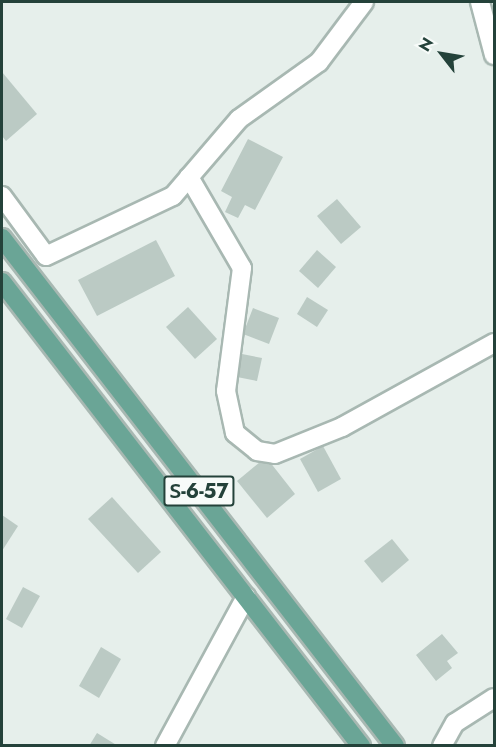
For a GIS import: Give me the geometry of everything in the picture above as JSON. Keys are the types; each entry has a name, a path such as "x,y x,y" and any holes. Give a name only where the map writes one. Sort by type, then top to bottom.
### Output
{"main road":[{"name":"Տ-6-57","path":"2,238 395,746"},
{"name":"Տ-6-57","path":"2,282 361,746"}],"street":[{"path":"2,196 46,256 173,196 239,119 319,62 364,2"},
{"path":"480,2 495,55"},
{"path":"189,177 242,268 226,391 235,433 257,451 275,454 342,427 495,344"},
{"path":"165,746 246,597"},
{"path":"442,746 455,723 495,698"}],"building":[{"path":"2,72 37,114 6,141 2,136"},
{"path":"248,139 283,157 255,210 245,205 238,218 225,212 232,197 221,191"},
{"path":"337,199 361,227 341,244 317,216"},
{"path":"156,240 175,276 97,316 78,280"},
{"path":"317,250 336,267 318,288 299,271"},
{"path":"307,297 328,310 317,327 297,314"},
{"path":"188,307 217,339 195,359 166,327"},
{"path":"253,308 279,318 269,344 243,334"},
{"path":"242,354 262,358 257,381 237,377"},
{"path":"323,446 341,479 318,492 300,459"},
{"path":"266,457 295,494 267,518 237,481"},
{"path":"112,497 161,552 138,573 88,519"},
{"path":"2,515 18,526 2,551"},
{"path":"392,539 409,560 382,583 364,561"},
{"path":"23,587 40,596 22,628 6,619"},
{"path":"442,634 458,653 447,661 452,668 436,681 416,655"},
{"path":"101,647 121,659 99,698 79,686"},
{"path":"97,733 118,746 89,746"}]}
